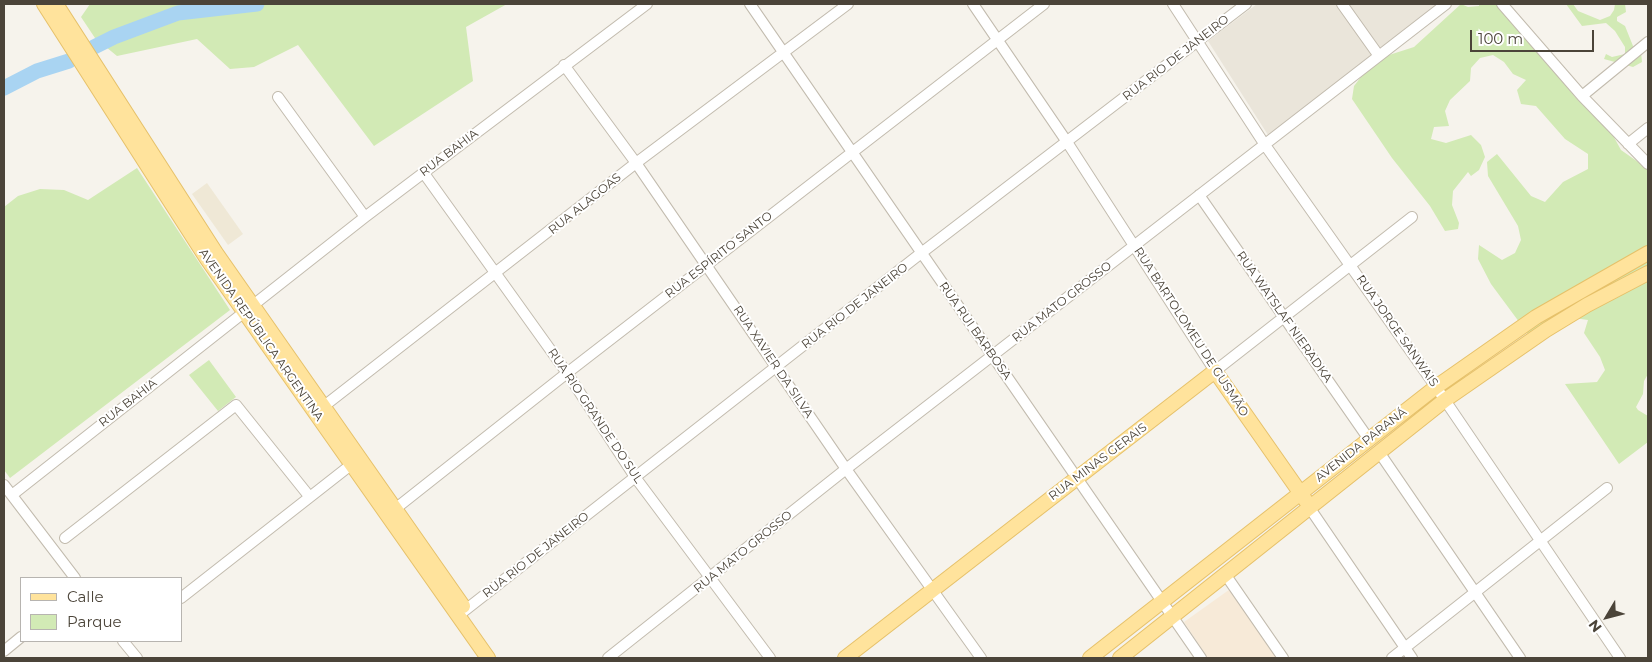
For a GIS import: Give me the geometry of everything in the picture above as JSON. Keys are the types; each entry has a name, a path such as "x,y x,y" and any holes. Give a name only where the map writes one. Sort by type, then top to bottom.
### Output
{"main road":[{"name":"AVENIDA REPÚBLICA ARGENTINA","path":"44,4 207,259 249,308"},
{"name":"AVENIDA REPÚBLICA ARGENTINA","path":"56,4 216,253 249,308 462,613 500,658"},
{"name":"AVENIDA PARANÁ","path":"1090,658 1368,438 1436,387 1536,317 1648,253"},
{"name":"AVENIDA PARANÁ","path":"1120,658 1445,400 1546,330 1648,272"},
{"name":"RUA MINAS GERAIS","path":"845,658 1215,371"},
{"name":"RUA BARTOLOMEU DE GUSMÃO","path":"1215,371 1310,507"},
{"name":"AVENIDA REPÚBLICA ARGENTINA","path":"320,410 352,464 391,512"},
{"name":"AVENIDA REPÚBLICA ARGENTINA","path":"462,613 488,658"}],"street":[{"name":"RUA BAHIA","path":"12,495 423,172 647,4"},
{"name":"RUA RUI BARBOSA","path":"750,4 920,254 1201,658"},
{"name":"RUA ALAGOAS","path":"320,410 636,163 848,4"},
{"name":"RUA BARTOLOMEU DE GUSMÃO","path":"973,4 1135,245 1215,371"},
{"name":"RUA ESPÍRITO SANTO","path":"391,512 566,373 1044,4"},
{"name":"RUA JORGE SANWAIS","path":"1173,4 1265,145 1445,400 1620,658"},
{"name":"RUA RIO DE JANEIRO","path":"462,613 777,368 920,254 1246,4"},
{"path":"1342,4 1379,56"},
{"name":"RUA MATO GROSSO","path":"608,658 846,469 1446,4"},
{"path":"1502,4 1582,96 1648,164"},
{"path":"1582,96 1648,42"},
{"name":"RUA XAVIER DA SILVA","path":"564,65 636,163 846,469 981,658"},
{"path":"278,97 365,217"},
{"path":"1628,144 1648,128"},
{"name":"RUA RIO GRANDE DO SUL","path":"423,172 566,373 635,477 770,658"},
{"name":"RUA WATSLAF NIERADKA","path":"1199,195 1368,438"},
{"name":"RUA MINAS GERAIS","path":"1215,371 1284,316 1352,266 1412,217"},
{"path":"65,538 236,405 309,496"},
{"path":"1379,452 1520,658"},
{"path":"182,597 352,464"},
{"path":"4,485 74,577"},
{"path":"1392,658 1607,488"},
{"name":"RUA BARTOLOMEU DE GUSMÃO","path":"1310,507 1412,658"},
{"path":"1225,574 1283,658"},
{"path":"6,645 20,638"},
{"path":"124,642 136,658"}],"shaded area":[{"path":"1257,4 1437,4 1268,135 1208,41"},
{"path":"207,183 243,234 228,245 192,194"},
{"path":"1233,587 1282,658 1208,658 1184,622"}],"green space":[{"path":"90,4 507,4 466,27 473,81 374,146 298,45 254,67 230,69 197,39 117,56 95,38 81,17"},
{"path":"1461,4 1468,7 1479,6 1479,4 1498,4 1576,98 1610,130 1621,150 1648,169 1648,374 1644,381 1643,394 1636,407 1648,416 1648,442 1619,464 1565,384 1597,382 1605,370 1600,357 1584,333 1588,320 1559,316 1528,334 1491,284 1478,259 1479,245 1502,260 1515,253 1521,240 1518,226 1488,176 1487,162 1497,154 1531,196 1545,202 1563,182 1588,169 1588,154 1565,139 1536,106 1521,104 1517,90 1526,80 1513,74 1504,62 1493,55 1480,58 1471,68 1470,81 1450,100 1445,111 1449,126 1434,127 1431,139 1446,143 1471,135 1481,145 1485,157 1479,170 1471,176 1468,172 1453,191 1452,205 1459,223 1458,229 1445,231 1430,206 1392,158 1352,99 1354,86 1364,73 1386,56 1414,47"},
{"path":"1566,4 1573,4 1578,11 1600,20 1610,16 1615,4 1625,4 1626,12 1617,17 1617,21 1625,26 1633,46 1641,52 1642,62 1633,67 1604,59 1606,54 1612,57 1625,54 1625,47 1615,31 1606,23 1582,26"},
{"path":"137,168 230,310 10,478 4,470 4,207 18,196 40,189 64,190 88,200"},
{"path":"209,360 236,397 218,411 189,375"}],"waterway":[{"path":"94,47 114,37 178,13 257,4"},
{"path":"4,88 37,71 69,61"}]}
